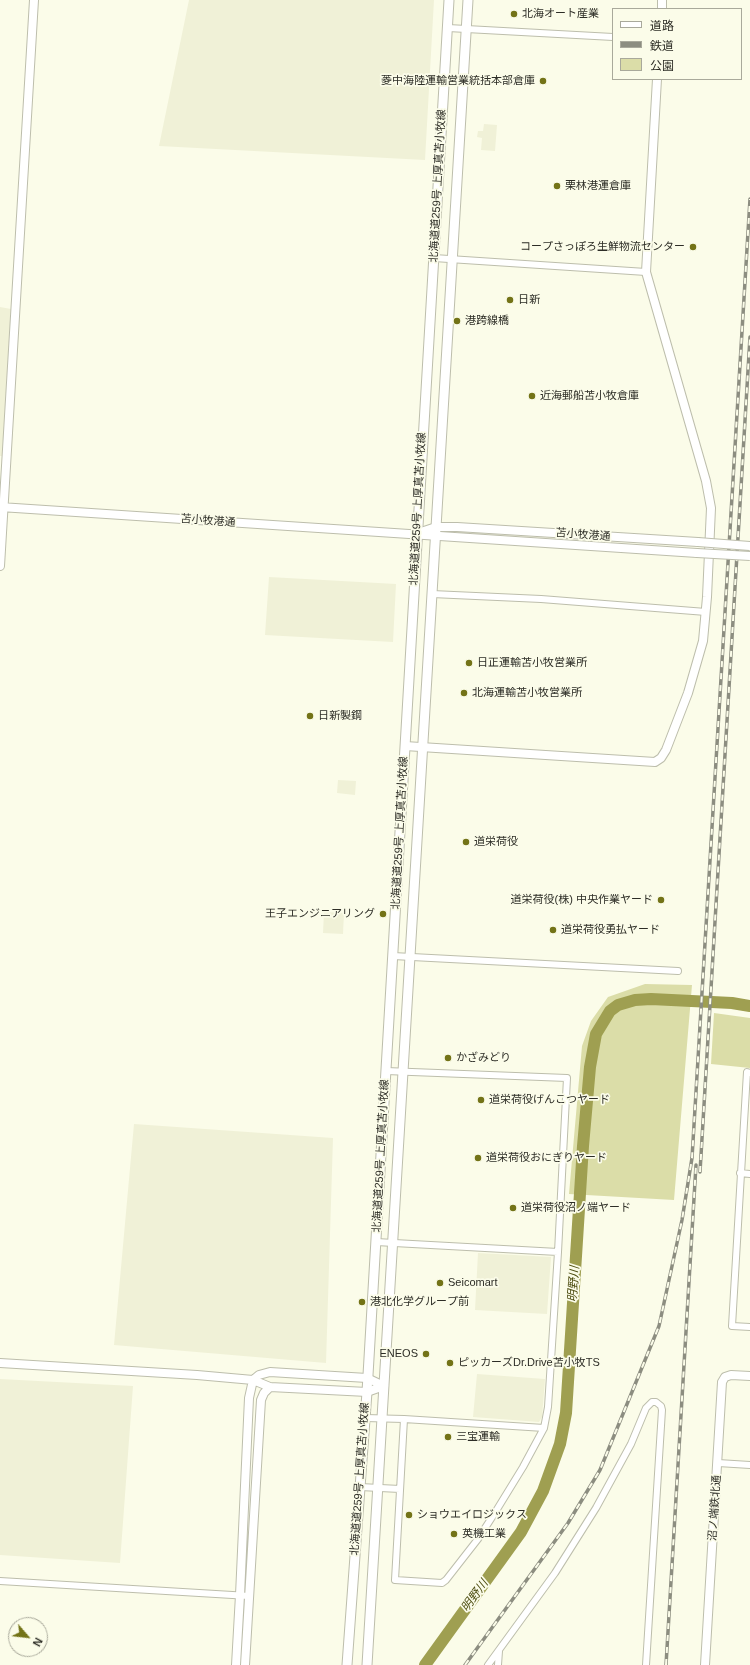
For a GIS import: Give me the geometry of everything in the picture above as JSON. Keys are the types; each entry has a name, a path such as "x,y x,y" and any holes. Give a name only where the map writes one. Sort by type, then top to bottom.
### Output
{"main road":[{"name":"北海道道259号 上厚真苫小牧線","path":"347,1665 367,1392 449,0"},
{"name":"北海道道259号 上厚真苫小牧線","path":"367,1665 468,0"}],"street":[{"path":"0,566 2,508 34,0"},
{"path":"448,28 612,37"},
{"path":"405,746 655,762 661,758 666,750 688,693 703,641 706,612 711,508 706,481 646,272 657,80"},
{"path":"434,258 646,272"},
{"name":"苫小牧港通","path":"2,508 750,556"},
{"name":"苫小牧港通","path":"417,534 436,527 750,546"},
{"path":"432,594 541,599 706,612"},
{"path":"393,956 678,971"},
{"path":"386,1071 568,1078 548,1407 544,1428 523,1467 496,1511 454,1570 442,1583 395,1580 404,1419"},
{"path":"750,1073 747,1072 732,1326 750,1327"},
{"path":"740,1173 750,1174"},
{"path":"376,1242 558,1252"},
{"path":"0,1363 197,1374 253,1380 270,1387 367,1392 384,1386"},
{"path":"236,1665 249,1398 253,1380 259,1375 270,1372 367,1378 384,1386"},
{"name":"沼ノ端鉄北通","path":"706,1665 722,1382 725,1377 731,1375 750,1376"},
{"path":"245,1665 261,1400 264,1393 270,1387"},
{"path":"488,1665 554,1573 592,1514 631,1444 646,1408 652,1402 656,1402 661,1406 662,1410 646,1665"},
{"path":"365,1418 544,1428"},
{"path":"718,1463 750,1465"},
{"path":"360,1486 400,1489"},
{"path":"0,1581 249,1596"},
{"path":"498,1665 499,1651"}],"shaded area":[{"path":"189,0 434,0 425,160 159,146"},
{"path":"484,124 497,125 495,151 481,150 482,138 477,137 478,131 483,131"},
{"path":"0,307 11,309 2,456 0,456"},
{"path":"269,577 396,584 393,642 265,635"},
{"path":"338,780 356,781 355,795 337,793"},
{"path":"324,912 344,913 343,934 323,933"},
{"path":"134,1124 333,1138 326,1363 114,1345"},
{"path":"478,1253 551,1257 547,1314 475,1310"},
{"path":"477,1374 545,1379 542,1417 539,1422 473,1417"},
{"path":"0,1379 133,1386 120,1563 0,1555"}],"green space":[{"path":"645,984 692,985 674,1200 569,1194 582,1046 591,1021 608,997"},
{"path":"714,1013 750,1018 750,1068 711,1064"}],"waterway":[{"name":"明野川","path":"425,1665 521,1532 543,1491 560,1444 566,1413 583,1146 590,1067 596,1034 610,1011 618,1005 635,1000 651,999 732,1003 750,1006"}],"railway":[{"path":"465,1665 568,1523 600,1470 659,1326 682,1220 692,1158 750,199"},
{"path":"700,1172 750,337"},
{"path":"666,1665 696,1165"}],"place":[{"name":"北海オート産業","path":"514,14"},
{"name":"菱中海陸運輸営業統括本部倉庫","path":"543,81"},
{"name":"栗林港運倉庫","path":"557,186"},
{"name":"コープさっぽろ生鮮物流センター","path":"693,247"},
{"name":"日新","path":"510,300"},
{"name":"港跨線橋","path":"457,321"},
{"name":"近海郵船苫小牧倉庫","path":"532,396"},
{"name":"日正運輸苫小牧営業所","path":"469,663"},
{"name":"北海運輸苫小牧営業所","path":"464,693"},
{"name":"日新製鋼","path":"310,716"},
{"name":"道栄荷役","path":"466,842"},
{"name":"道栄荷役(株) 中央作業ヤード","path":"661,900"},
{"name":"王子エンジニアリング","path":"383,914"},
{"name":"道栄荷役勇払ヤード","path":"553,930"},
{"name":"かざみどり","path":"448,1058"},
{"name":"道栄荷役げんこつヤード","path":"481,1100"},
{"name":"道栄荷役おにぎりヤード","path":"478,1158"},
{"name":"道栄荷役沼ノ端ヤード","path":"513,1208"},
{"name":"Seicomart","path":"440,1283"},
{"name":"港北化学グループ前","path":"362,1302"},
{"name":"ENEOS","path":"426,1354"},
{"name":"ピッカーズDr.Drive苫小牧TS","path":"450,1363"},
{"name":"三宝運輸","path":"448,1437"},
{"name":"ショウエイロジックス","path":"409,1515"},
{"name":"英機工業","path":"454,1534"}]}
